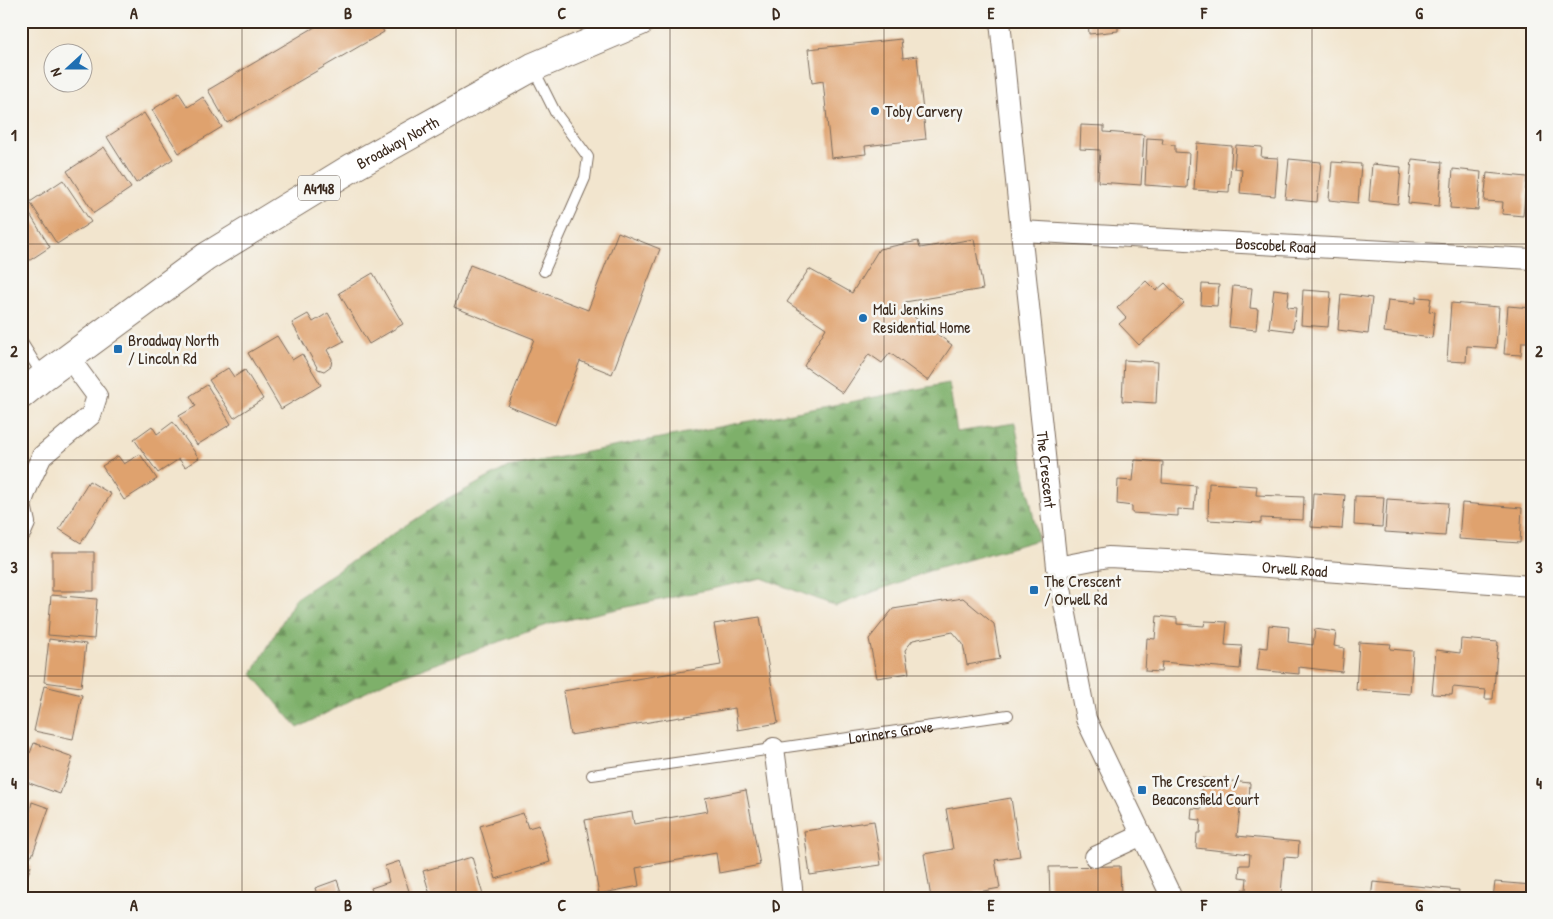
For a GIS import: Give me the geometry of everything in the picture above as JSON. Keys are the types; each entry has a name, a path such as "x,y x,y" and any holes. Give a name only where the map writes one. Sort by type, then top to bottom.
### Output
{"highway":[{"name":"Broadway North","path":"21,395 206,257 353,167 533,68 642,21"}],"street":[{"name":"The Crescent","path":"1000,21 1057,567 1086,719 1172,898"},
{"name":"Boscobel Road","path":"1021,231 1532,258"},
{"path":"21,532 25,523 21,504 42,456 91,415 97,396 69,358"},
{"name":"Orwell Road","path":"1057,567 1108,557 1532,586"},
{"path":"774,748 793,898"},
{"path":"1095,857 1142,835"}],"lane":[{"path":"533,68 555,112 588,157 584,178 544,271"},
{"path":"21,341 43,377"},
{"name":"Loriners Grove","path":"592,775 1008,715"}],"green space":[{"path":"949,383 957,432 1015,423 1038,540 929,571 836,606 762,578 553,623 389,680 298,728 252,674 296,598 439,504 508,467"}],"building":[{"path":"325,21 378,21 384,32 227,123 208,90"},
{"path":"1088,21 1118,21 1118,31 1089,34"},
{"name":"Toby Carvery","path":"901,39 903,58 917,56 926,139 865,146 866,154 831,158 823,81 812,83 808,49"},
{"path":"179,93 188,107 203,97 222,127 179,153 152,110"},
{"path":"144,113 173,159 136,183 107,137"},
{"path":"1081,125 1104,126 1104,132 1144,135 1141,185 1098,182 1100,150 1080,149"},
{"path":"1147,138 1163,139 1162,144 1175,145 1175,152 1189,153 1187,188 1145,185"},
{"path":"1197,143 1232,146 1229,192 1194,190"},
{"path":"1236,145 1262,147 1261,157 1278,158 1275,196 1240,193 1242,169 1234,168"},
{"path":"104,147 131,188 94,213 67,171"},
{"path":"1289,159 1321,162 1317,202 1285,199"},
{"path":"1412,159 1442,162 1439,206 1408,203"},
{"path":"1332,162 1361,164 1358,203 1329,200"},
{"path":"1372,164 1401,167 1398,204 1369,201"},
{"path":"1453,169 1481,172 1478,210 1450,208"},
{"path":"1487,173 1527,177 1523,216 1502,214 1503,202 1484,201"},
{"path":"63,180 91,222 57,244 30,202"},
{"path":"23,203 50,247 21,266 21,204"},
{"path":"618,232 660,249 612,374 580,361 555,425 508,406 534,339 454,307 470,265 588,310"},
{"name":"Mali Jenkins Residential Home","path":"974,239 983,289 905,302 902,308 952,345 928,381 890,353 882,363 869,354 843,393 804,366 826,328 787,302 809,269 852,293 879,249 918,241 920,248"},
{"path":"373,273 403,324 369,344 339,293"},
{"path":"1146,281 1156,291 1165,283 1184,303 1139,345 1119,324 1126,318 1117,308"},
{"path":"1202,284 1219,285 1217,306 1201,305"},
{"path":"1233,286 1252,288 1250,308 1258,309 1256,330 1229,327"},
{"path":"1274,289 1289,291 1287,307 1296,308 1293,331 1269,328"},
{"path":"1303,290 1331,292 1328,327 1301,325"},
{"path":"1341,294 1372,298 1368,334 1338,330"},
{"path":"1416,297 1431,298 1429,311 1435,312 1432,338 1384,332 1388,300 1416,303"},
{"path":"1451,303 1499,307 1496,348 1467,346 1466,362 1447,361"},
{"path":"1508,306 1532,308 1532,342 1522,342 1521,355 1504,354"},
{"path":"328,313 344,341 327,350 332,359 331,366 324,371 318,369 292,323 308,314 313,322"},
{"path":"277,336 292,360 302,354 321,385 281,409 248,353"},
{"path":"1124,360 1158,362 1156,403 1122,401"},
{"path":"228,368 234,377 245,370 263,399 234,418 209,380"},
{"path":"207,385 231,424 197,445 179,416 196,406 190,396"},
{"path":"173,422 199,458 185,467 179,459 158,473 134,439 152,426 157,434"},
{"path":"140,454 157,479 124,500 102,466 118,456 124,464"},
{"path":"1135,460 1163,462 1162,483 1196,486 1194,510 1178,509 1178,516 1132,513 1132,506 1117,504 1118,480 1133,481"},
{"path":"89,481 111,494 81,543 59,529"},
{"path":"1209,483 1257,486 1256,495 1304,497 1303,520 1261,518 1261,523 1208,520"},
{"path":"1313,493 1345,495 1342,529 1311,527"},
{"path":"1355,496 1384,497 1382,527 1354,525"},
{"path":"1387,499 1448,503 1445,536 1385,532"},
{"path":"1462,503 1522,508 1520,543 1459,539"},
{"path":"52,552 94,552 94,591 52,591"},
{"path":"51,595 97,599 94,639 48,635"},
{"path":"963,598 994,624 1000,659 967,665 963,644 953,632 913,640 905,650 909,673 877,678 869,639 893,609"},
{"path":"1157,616 1177,618 1177,624 1204,626 1205,621 1227,622 1225,645 1242,646 1240,669 1162,662 1161,672 1145,671 1147,638 1155,639"},
{"path":"760,617 778,723 738,730 735,708 570,735 563,691 721,665 714,624"},
{"path":"1269,625 1289,627 1288,642 1313,645 1315,629 1336,632 1334,646 1344,648 1342,672 1299,667 1299,674 1257,670 1260,647 1267,648"},
{"path":"49,639 86,644 81,687 44,682"},
{"path":"1461,639 1498,642 1493,699 1485,699 1486,690 1453,687 1452,695 1432,694 1436,650 1460,653"},
{"path":"1359,642 1391,644 1390,649 1413,651 1410,694 1356,690"},
{"path":"44,686 82,695 73,739 34,731"},
{"path":"34,743 73,757 60,794 21,780 21,752 22,750 30,753"},
{"path":"1202,778 1250,783 1249,800 1241,799 1237,836 1299,842 1298,858 1284,857 1281,894 1290,894 1289,898 1241,898 1242,889 1246,890 1247,878 1239,877 1240,865 1249,865 1250,854 1196,848 1197,833 1200,833 1201,820 1191,819 1192,808 1202,809 1203,799 1200,799"},
{"path":"746,790 760,865 719,873 716,853 636,868 639,886 599,894 585,820 632,812 634,824 708,811 705,798"},
{"path":"1011,798 1020,856 995,860 1000,888 945,898 931,898 924,854 953,849 946,809"},
{"path":"32,802 49,808 32,856 21,853 21,808 30,811"},
{"path":"523,813 528,828 539,825 550,862 496,879 480,826"},
{"path":"874,821 881,865 810,875 804,831"},
{"path":"472,857 483,895 472,898 431,898 423,871"},
{"path":"400,861 411,898 374,898 371,888 389,882 385,866"},
{"path":"21,863 31,866 21,892"},
{"path":"1120,866 1121,898 1050,898 1049,867"},
{"path":"337,880 342,895 352,892 354,898 318,898 315,888"},
{"path":"1373,882 1459,890 1458,898 1371,898"},
{"path":"1495,882 1532,885 1532,898 1493,898"}],"place":[{"name":"Toby Carvery","path":"875,111"},
{"name":"Mali Jenkins Residential Home","path":"863,318"},
{"name":"Broadway North / Lincoln Rd","path":"118,349"},
{"name":"The Crescent / Orwell Rd","path":"1034,590"},
{"name":"The Crescent / Beaconsfield Court","path":"1142,790"}]}
